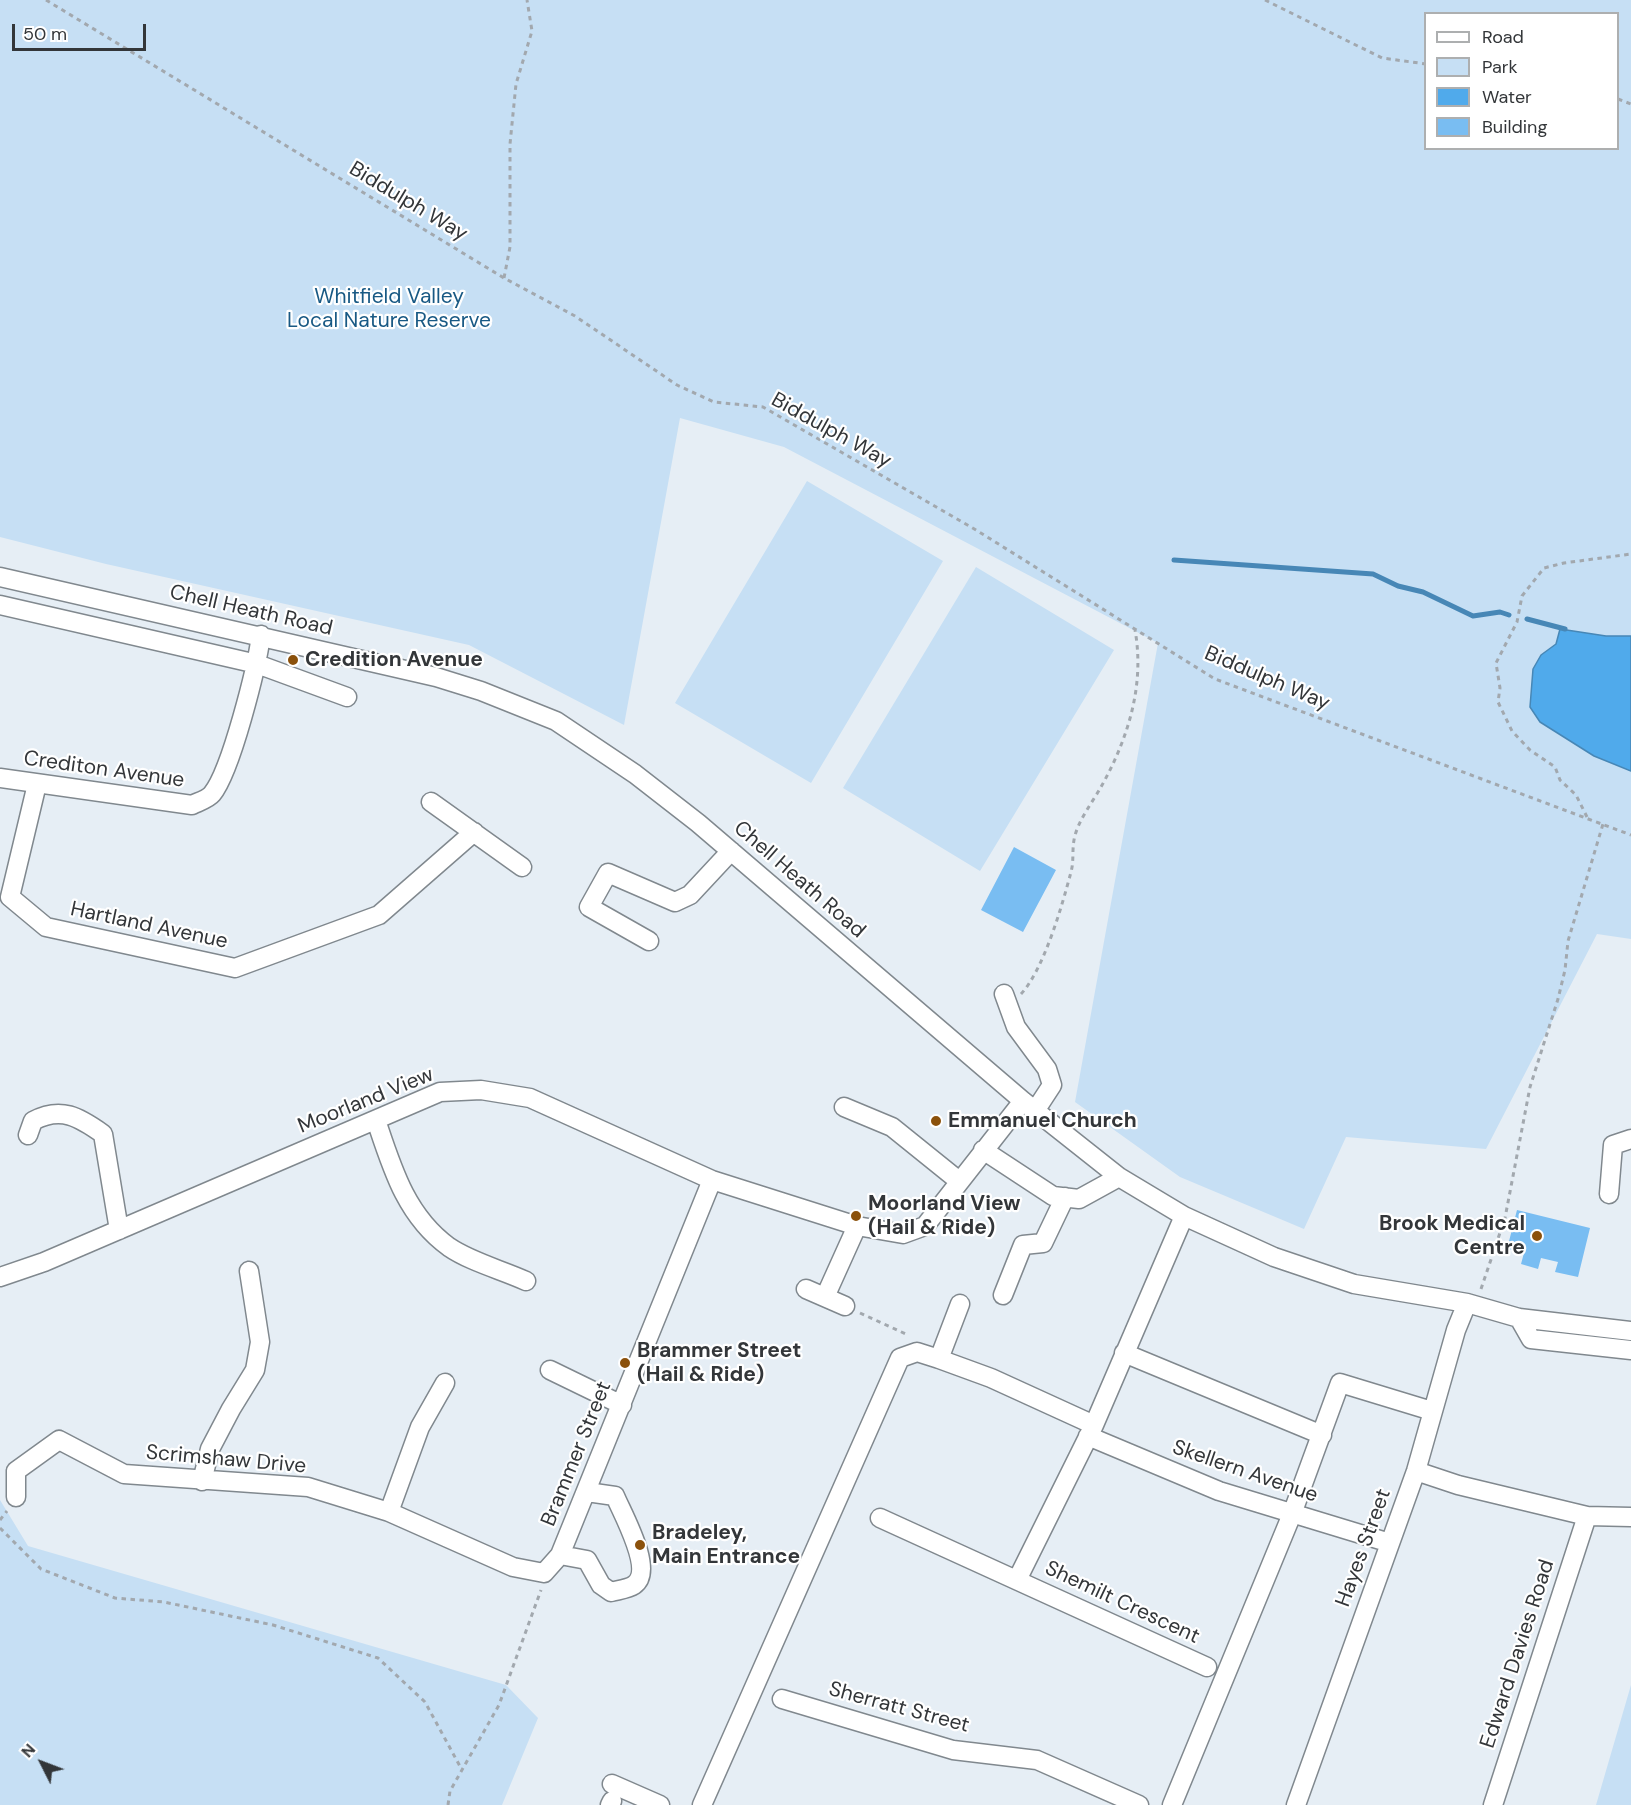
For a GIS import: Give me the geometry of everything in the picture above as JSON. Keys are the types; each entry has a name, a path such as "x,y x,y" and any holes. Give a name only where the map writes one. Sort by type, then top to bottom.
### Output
{"street":[{"name":"Chell Heath Road","path":"0,577 261,635 436,677 481,691 556,721 635,774 731,851 1029,1106 1119,1177 1184,1216 1274,1257 1353,1284 1471,1304 1519,1318 1631,1331"},
{"path":"0,605 257,664 347,697"},
{"name":"Crediton Avenue","path":"0,778 192,805 211,796 222,779 257,664 261,635"},
{"name":"Hartland Avenue","path":"37,784 10,897 46,927 235,968 379,915 474,832"},
{"path":"432,802 522,867"},
{"path":"649,941 589,907 608,873 675,902 690,895 731,851"},
{"name":"Moorland View","path":"0,1277 44,1262 440,1092 491,1091 530,1098 712,1180 857,1226 903,1234 925,1226 983,1150 1052,1085 1047,1069 1016,1027 1007,1000"},
{"path":"844,1107 892,1127 959,1181"},
{"path":"28,1135 33,1121 49,1113 80,1117 103,1134 119,1230"},
{"path":"376,1120 396,1180 420,1221 450,1248 526,1281"},
{"path":"1610,1194 1613,1145 1631,1139"},
{"path":"983,1150 1053,1196 1079,1199 1119,1177"},
{"name":"Brammer Street","path":"551,1566 587,1492 712,1180"},
{"path":"1003,1295 1023,1245 1043,1243 1065,1197"},
{"name":"Shemilt Crescent","path":"1017,1580 1091,1430 1184,1216"},
{"path":"825,1297 857,1226"},
{"path":"202,1480 210,1449 231,1408 255,1370 260,1342 249,1271"},
{"path":"806,1289 845,1306"},
{"path":"939,1359 960,1304"},
{"name":"Hayes Street","path":"1296,1805 1416,1471 1432,1411 1471,1304"},
{"path":"1519,1318 1531,1339 1631,1350"},
{"path":"702,1805 900,1358 918,1352"},
{"name":"Skellern Avenue","path":"918,1352 991,1378 1091,1430 1219,1491 1390,1544"},
{"path":"1124,1353 1322,1435"},
{"path":"550,1370 622,1405"},
{"path":"389,1512 420,1427 445,1383"},
{"path":"1172,1805 1292,1514 1340,1383 1432,1411"},
{"name":"Scrimshaw Drive","path":"8,1468 58,1440 124,1474 308,1487 389,1512 513,1567 551,1566 587,1560 601,1585 611,1592 634,1585 640,1578 644,1566 615,1496 587,1492"},
{"path":"8,1468 16,1497"},
{"path":"1416,1471 1458,1485 1587,1516 1631,1517"},
{"name":"Edward Davies Road","path":"1493,1805 1587,1516"},
{"name":"Shemilt Crescent","path":"880,1518 1207,1667"},
{"name":"Sherratt Street","path":"782,1699 953,1750 1037,1760 1139,1805"},
{"path":"611,1797 660,1805"}],"path":[{"name":"Biddulph Way","path":"46,0 504,278 575,316 677,385 714,402 763,407 976,530 1215,679 1631,836"},
{"path":"504,278 510,247 510,144 516,84 532,31 527,0"},
{"path":"1265,0 1382,57 1424,64"},
{"path":"1587,818 1576,795 1560,780 1554,767 1530,750 1512,731 1498,702 1500,688 1496,663 1517,622 1522,596 1544,568 1631,554"},
{"path":"1007,1000 1030,984 1043,956 1071,871 1074,840 1125,737 1132,717 1138,655 1134,629"},
{"path":"1471,1304 1505,1218 1530,1088 1558,999 1565,970 1568,941 1603,824"},
{"path":"845,1306 914,1338 918,1352"},
{"path":"0,1528 41,1569 115,1598 164,1602 273,1625 378,1659 425,1702 462,1770"},
{"path":"448,1805 450,1791 499,1705 551,1566"}],"green space":[{"name":"Whitfield Valley Local Nature Reserve","path":"0,0 1631,0 1631,939 1597,934 1486,1149 1346,1137 1304,1229 1180,1177 1075,1102 1158,643 784,447 680,418 624,725 469,645 106,564 0,537"},
{"path":"807,481 943,561 811,783 675,703"},
{"path":"976,567 1114,650 980,871 843,788"},
{"path":"0,1500 28,1546 506,1685 538,1718 502,1805 0,1805"},
{"path":"1631,1685 1631,1805 1596,1805"}],"water":[{"path":"1560,629 1606,636 1631,636 1631,771 1594,756 1540,722 1530,707 1533,669 1541,655 1556,644"}],"building":[{"path":"1014,847 1056,870 1023,932 981,910"},
{"name":"Brook Medical Centre","path":"1517,1210 1590,1228 1578,1277 1555,1272 1558,1262 1541,1258 1538,1269 1521,1264 1524,1253 1507,1249"}],"waterway":[{"path":"1174,560 1373,574 1398,586 1423,592 1473,616 1500,612 1509,615"},
{"path":"1527,619 1565,629"}],"place":[{"name":"Credition Avenue","path":"293,660"},
{"name":"Emmanuel Church","path":"936,1121"},
{"name":"Moorland View (Hail & Ride)","path":"856,1216"},
{"name":"Brook Medical Centre","path":"1537,1236"},
{"name":"Brammer Street (Hail & Ride)","path":"625,1363"},
{"name":"Bradeley, Main Entrance","path":"640,1545"}]}
